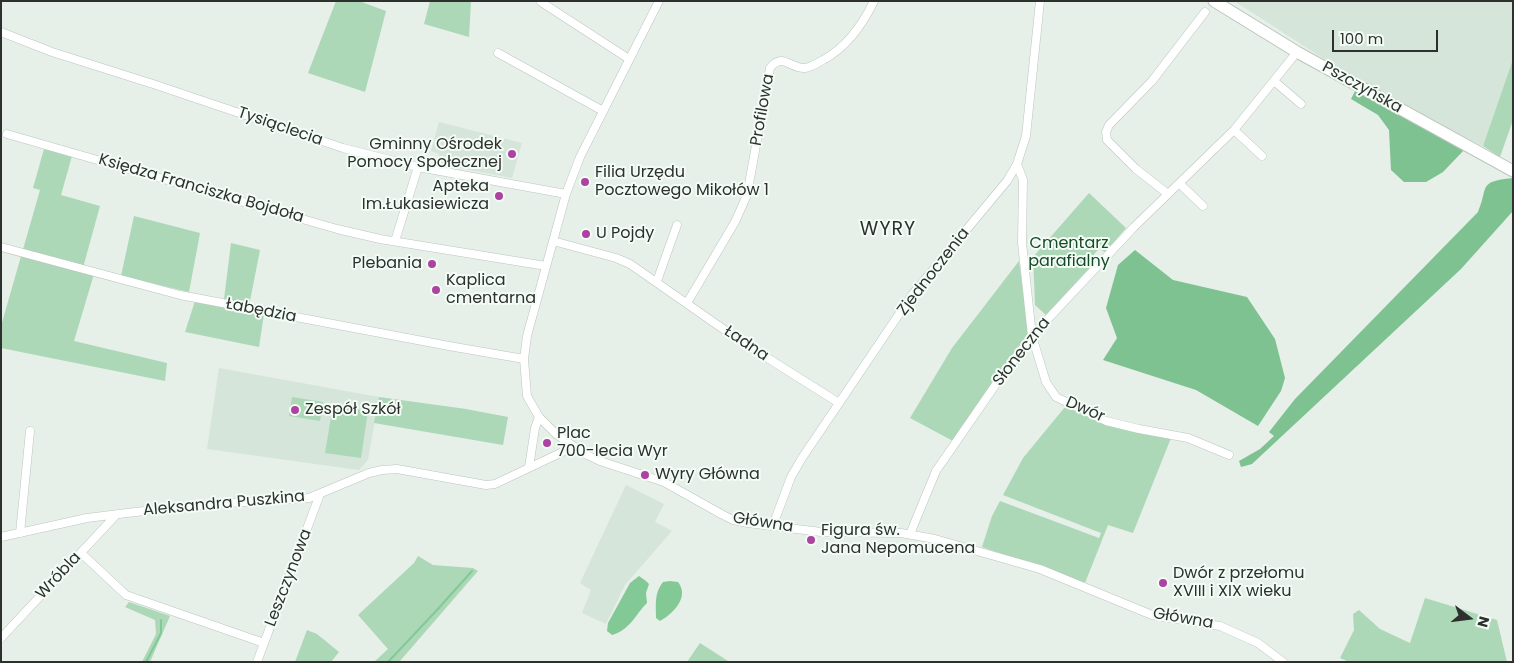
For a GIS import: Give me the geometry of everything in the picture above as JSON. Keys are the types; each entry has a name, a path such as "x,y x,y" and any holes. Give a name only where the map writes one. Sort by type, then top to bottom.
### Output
{"main road":[{"name":"Pszczyńska","path":"1214,1 1297,52 1513,171"}],"street":[{"name":"Główna","path":"659,1 580,157 566,194 527,336 524,359 527,396 539,417 573,447 600,461 664,482 733,520 820,532 910,534 935,539 1040,569 1152,615 1220,626 1258,643 1283,662"},
{"name":"Profilowa","path":"687,303 735,222 747,195 770,68 775,62 781,60 804,68 815,65 835,54 855,33 866,18 874,1"},
{"name":"Zjednoczenia","path":"773,525 792,477 802,458 912,295 1007,181 1018,164 1026,136 1040,1"},
{"path":"541,2 629,59"},
{"path":"1168,194 1136,169 1107,140 1106,132 1109,125 1152,81 1205,12"},
{"name":"Tysiąclecia","path":"1,32 52,52 343,148 418,168 566,194"},
{"name":"Słoneczna","path":"910,534 936,472 1003,374 1032,336 1115,247 1234,130 1297,52"},
{"path":"498,53 603,111"},
{"path":"1274,81 1301,104"},
{"path":"1234,130 1262,156"},
{"name":"Księdza Franciszka Bojdoła","path":"7,134 337,229 380,239 546,266"},
{"name":"Dwór","path":"1018,164 1023,180 1022,243 1032,336 1046,382 1056,397 1106,420 1139,429 1188,438 1229,455"},
{"path":"395,241 418,168"},
{"path":"1180,184 1203,206"},
{"path":"657,281 677,225"},
{"name":"Ładna","path":"553,241 616,258 630,264 739,340 840,402"},
{"name":"Łabędzia","path":"1,247 180,294 420,341 524,359"},
{"path":"529,467 535,428 539,417"},
{"path":"20,533 30,431"},
{"name":"Aleksandra Puszkina","path":"1,537 87,518 117,514 198,505 308,498 382,470 396,469 486,485 505,480 573,447"},
{"name":"Leszczynowa","path":"257,662 320,494"},
{"name":"Wróbla","path":"1,638 117,514"},
{"path":"81,554 126,595 264,644"}],"shaded area":[{"path":"1234,1 1513,1 1513,59 1483,146 1438,125 1332,64"},
{"path":"1356,89 1465,149 1443,172 1426,182 1404,182 1391,170 1389,130 1378,115 1351,99"},
{"path":"439,122 522,143 512,178 438,164 439,154 431,151"},
{"path":"1512,178 1513,211 1461,269 1252,464 1241,467 1239,461 1260,449 1274,436 1269,432 1295,399 1478,212 1486,187 1493,181"},
{"path":"1135,250 1173,280 1247,297 1275,339 1285,378 1281,391 1258,426 1196,390 1103,360 1117,338 1106,308 1118,265"},
{"name":"Zespół Szkół","path":"219,368 379,397 368,460 359,470 207,449"},
{"path":"626,485 664,504 655,522 672,531 625,585 606,624 582,613 591,590 580,583"},
{"path":"639,576 649,584 646,593 647,603 628,626 612,635 607,631 608,623 630,583"},
{"path":"663,582 678,582 682,593 681,599 675,610 660,621 656,618 657,595"}],"green space":[{"path":"336,1 359,1 386,11 365,92 308,73"},
{"path":"430,1 471,1 469,37 424,24"},
{"path":"1513,59 1513,120 1500,157 1483,146"},
{"path":"44,149 72,156 61,195 100,206 84,264 94,274 74,341 167,363 165,381 1,348 1,326 40,190 33,188"},
{"name":"Cmentarz parafialny","path":"1089,193 1126,228 1105,252 1099,249 1094,254 1094,263 1046,315 1035,305 1033,257"},
{"path":"134,216 200,233 189,292 121,276"},
{"path":"231,243 260,250 249,306 264,314 259,347 185,332 195,301 223,307"},
{"path":"1019,261 1029,336 953,441 910,418 952,348"},
{"path":"292,397 323,402 320,421 289,416"},
{"path":"379,397 508,417 503,445 374,423"},
{"path":"333,405 368,411 361,458 325,453"},
{"path":"1065,407 1112,426 1171,438 1133,533 1108,525 1085,583 982,547 992,516 1000,501 1099,538 1101,533 1003,495 1023,458"},
{"path":"418,556 433,565 473,568 478,571 400,661 374,662 388,649 358,615 414,563"},
{"path":"1425,598 1497,620 1507,662 1349,662 1340,658 1354,630 1353,614 1359,610 1380,629 1410,643"},
{"path":"129,602 170,616 150,662 142,662 156,634 155,620 125,607"},
{"path":"307,630 317,634 339,652 331,662 295,662"},
{"path":"700,643 728,661 729,662 687,662"}],"waterway":[{"path":"388,662 472,571"},
{"path":"146,662 161,633 161,620"}],"place":[{"name":"Gminny Ośrodek Pomocy Społecznej","path":"512,154"},
{"name":"Filia Urzędu Pocztowego Mikołów 1","path":"585,182"},
{"name":"Apteka Im.Łukasiewicza","path":"499,196"},
{"name":"U Pojdy","path":"586,234"},
{"name":"Plebania","path":"432,264"},
{"name":"Kaplica cmentarna","path":"436,290"},
{"name":"Zespół Szkół","path":"295,410"},
{"name":"Plac 700-lecia Wyr","path":"547,443"},
{"name":"Wyry Główna","path":"645,475"},
{"name":"Figura św. Jana Nepomucena","path":"811,540"},
{"name":"Dwór z przełomu XVIII i XIX wieku","path":"1163,583"}],"district":[{"name":"WYRY","path":"888,230"}]}
